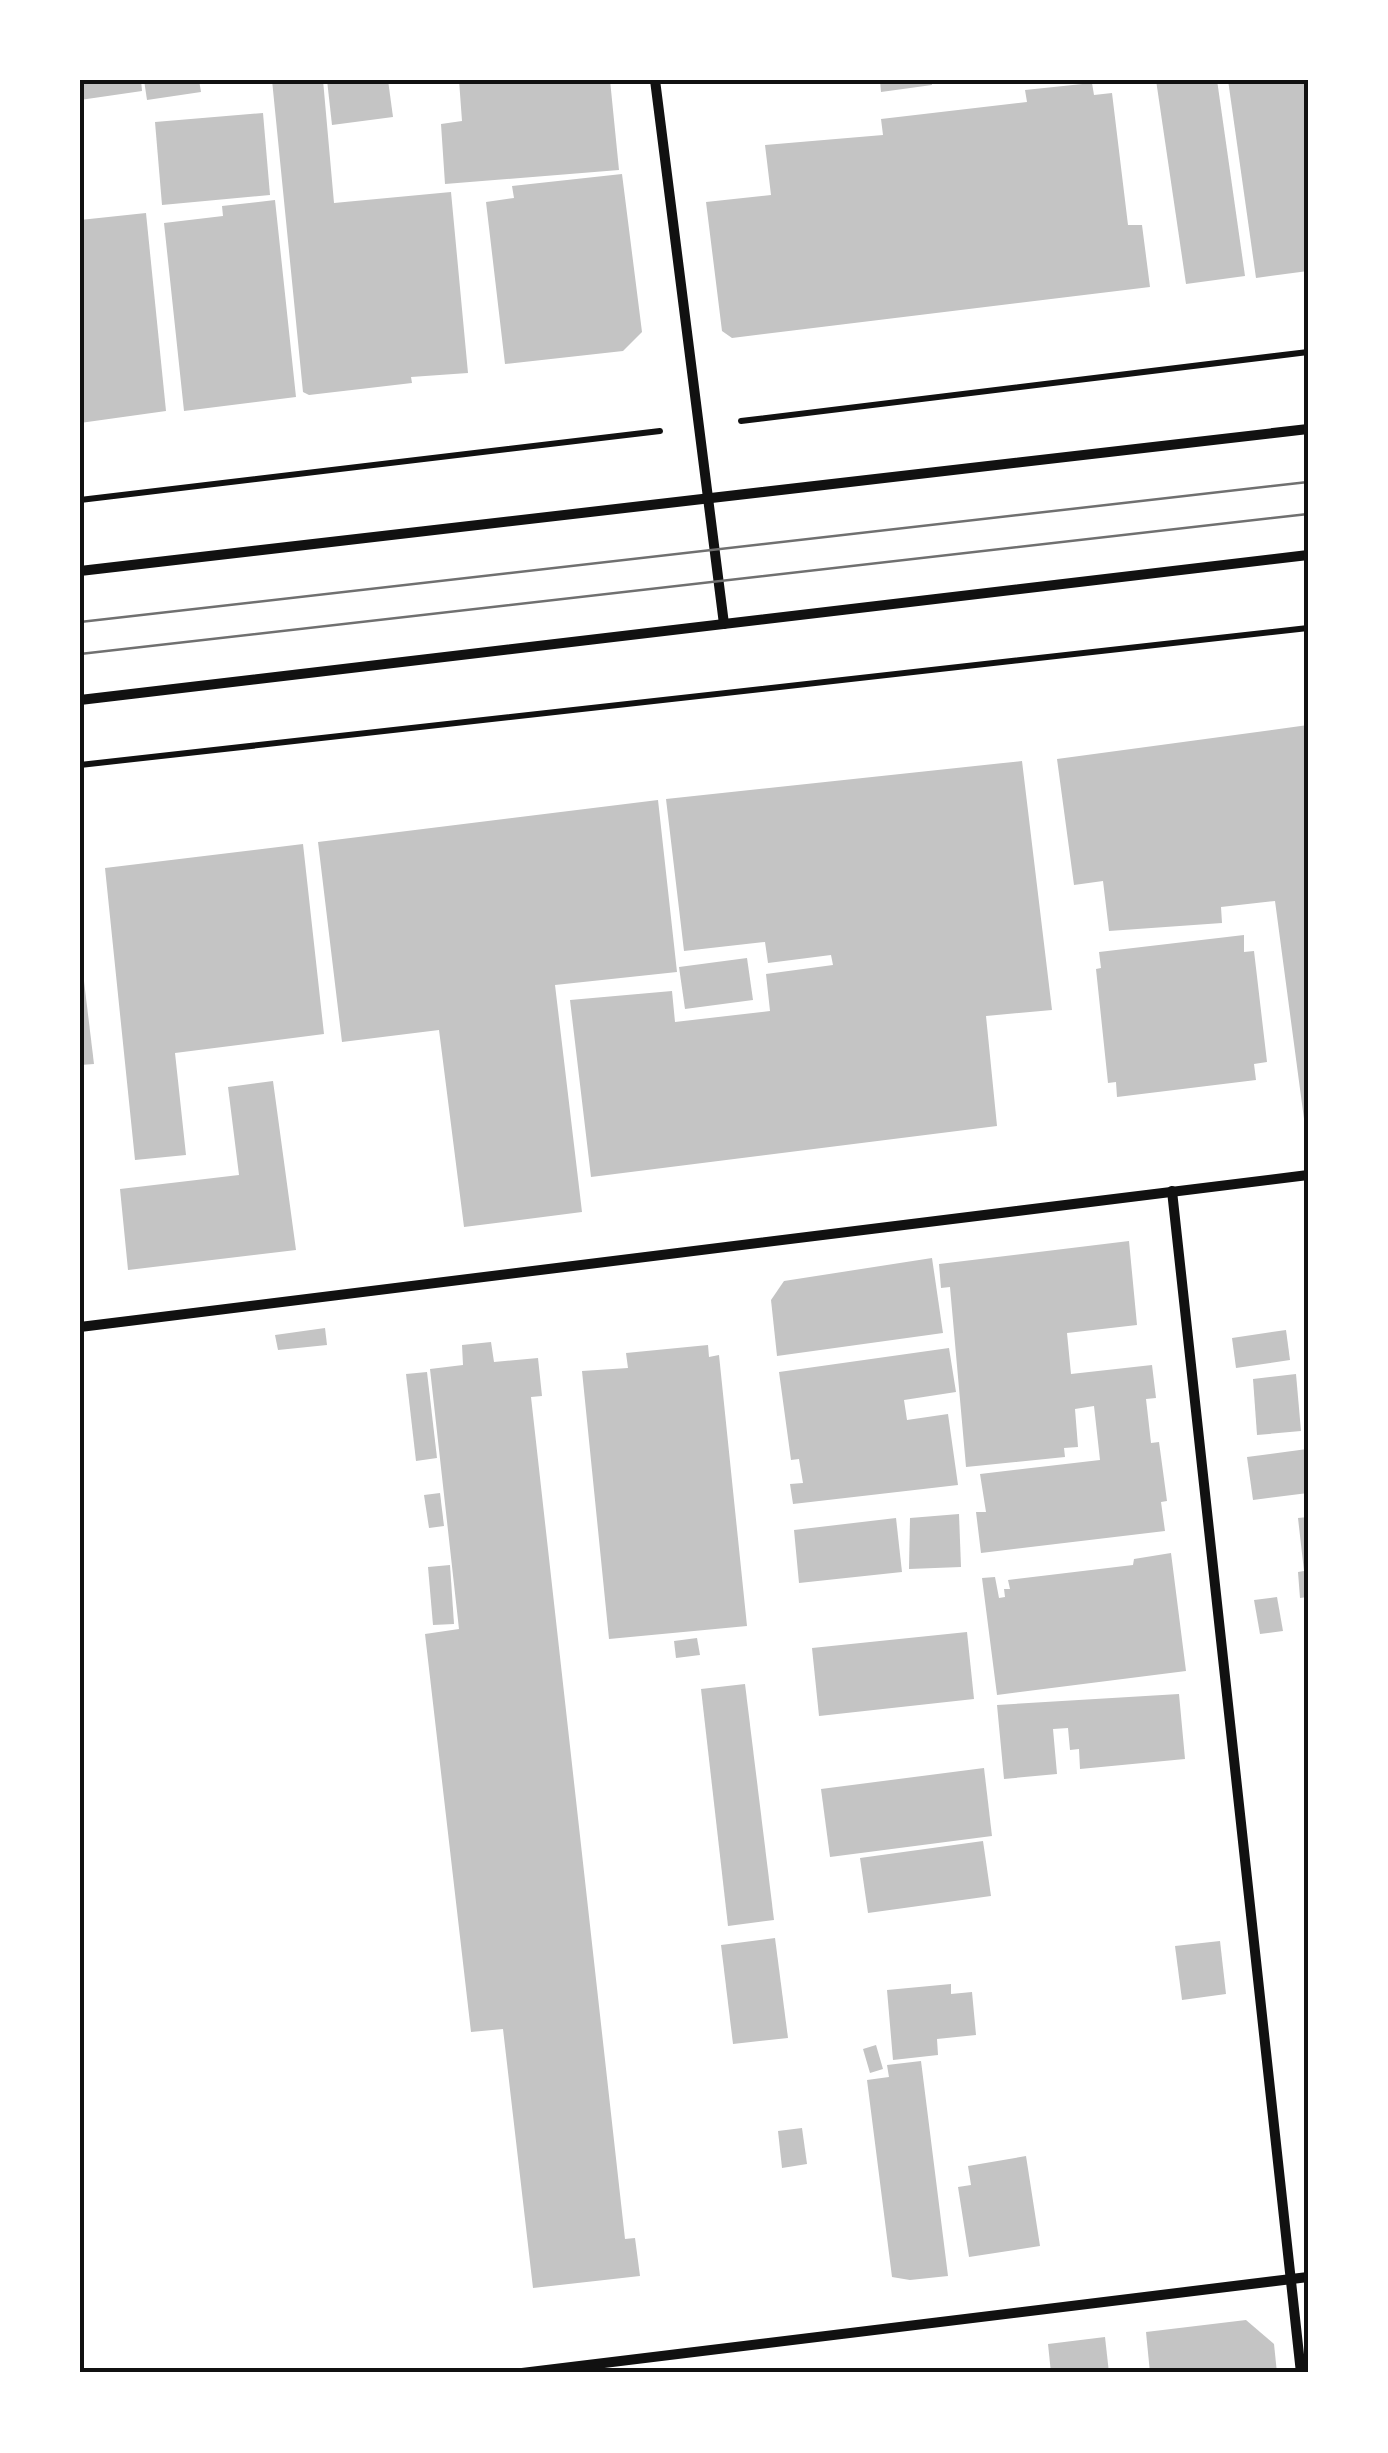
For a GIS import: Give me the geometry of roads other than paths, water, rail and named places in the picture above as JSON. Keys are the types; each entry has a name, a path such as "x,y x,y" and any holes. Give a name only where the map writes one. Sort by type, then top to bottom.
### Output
{"street":[{"path":"655,80 724,624"},
{"path":"80,571 1308,428"},
{"path":"80,700 1308,555"},
{"path":"80,1327 1308,1174"},
{"path":"1172,1191 1301,2373"},
{"path":"522,2373 1308,2277"}],"tram line":[{"path":"80,622 1308,482"},
{"path":"80,654 1308,514"}]}
